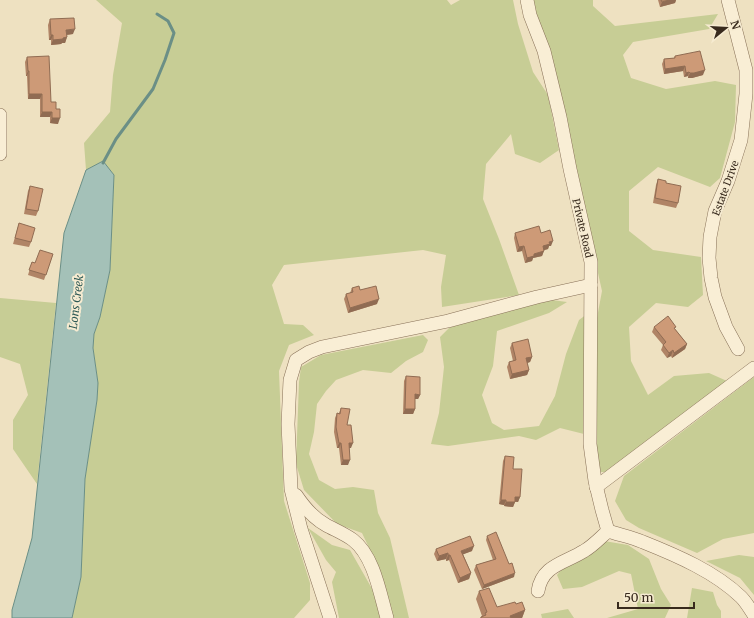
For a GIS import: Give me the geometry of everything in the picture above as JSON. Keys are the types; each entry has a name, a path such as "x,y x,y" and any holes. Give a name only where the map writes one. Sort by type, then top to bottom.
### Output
{"street":[{"name":"Private Road","path":"527,0 530,15 544,51 560,117 591,262 590,444 596,487 608,531"},
{"name":"Estate Drive","path":"728,0 746,70 746,94 741,140 728,181 714,211 710,237 709,258 715,297 726,327 738,349"},
{"path":"0,115 0,154"},
{"path":"330,618 301,528 291,489 288,424 289,394 290,380 296,360 309,352 322,347 448,321 530,299 591,285"},
{"path":"596,487 754,368"},
{"path":"291,489 304,508 325,524 353,540 363,551 371,566 387,618"},
{"path":"538,591 539,582 545,573 553,567 585,551 608,531 642,541 707,572 743,598 754,615"}],"green space":[{"path":"96,0 447,0 451,5 460,0 513,0 518,24 533,72 548,95 559,150 540,163 515,154 511,134 486,164 483,199 519,295 442,307 441,287 446,255 423,250 284,265 272,285 284,324 303,325 314,335 289,345 279,371 284,501 310,583 310,600 294,618 72,618 81,577 85,479 97,400 98,383 93,348 94,334 100,317 110,270 114,175 103,161 86,170 84,143 110,112 113,75 122,23"},
{"path":"531,0 593,0 593,6 615,26 718,14 709,29 633,42 623,55 631,78 666,89 715,81 736,85 735,122 720,178 710,187 658,167 629,191 629,231 653,250 701,257 703,295 688,307 656,303 629,327 631,361 648,395 674,376 709,373 727,381 606,472 601,472 597,458 596,323 602,291 549,52"},
{"path":"0,298 56,303 37,484 13,449 13,420 28,395 20,364 0,357"},
{"path":"544,299 567,302 549,313 497,331 493,366 482,395 492,423 504,430 539,426 555,396 566,354 579,320 587,314 584,434 560,428 536,440 519,436 448,446 431,444 439,413 444,367 440,337 449,328 473,319"},
{"path":"423,335 428,340 423,352 406,361 391,373 363,370 336,380 317,404 314,432 309,454 319,480 335,489 353,487 374,490 378,513 390,538 409,618 391,618 372,554 362,533 337,524 304,490 296,464 299,382 301,367 321,355"},
{"path":"754,377 754,533 723,539 697,553 639,528 626,520 615,501 624,476"},
{"path":"308,528 332,545 350,550 379,601 383,618 339,618 332,582 336,572 326,560"},
{"path":"604,541 628,545 649,559 661,589 671,605 665,618 607,618 638,609 631,574 619,571 582,587 563,589 557,575 566,564"},
{"path":"739,555 754,557 754,595 740,578 706,561"},
{"path":"692,588 713,592 717,605 721,611 721,618 687,618"},
{"path":"568,609 574,618 542,618 541,614"}],"water":[{"path":"103,161 114,175 110,270 100,317 94,334 93,348 98,383 97,400 85,479 81,577 72,618 12,618 12,610 32,538 64,233 86,170"}],"building":[{"path":"74,18 75,29 66,30 67,37 63,39 53,40 53,35 51,35 50,19"},
{"path":"700,51 705,70 694,73 686,73 685,66 665,69 664,59 675,58 675,56"},
{"path":"49,56 51,102 56,102 56,109 60,109 60,118 52,118 52,112 42,112 42,94 29,94 29,71 27,57"},
{"path":"658,179 666,181 666,183 681,186 678,203 655,198"},
{"path":"30,186 43,189 38,211 26,209"},
{"path":"19,223 35,228 31,242 15,238"},
{"path":"539,226 541,233 550,230 553,241 549,242 550,244 543,246 544,251 527,258 524,246 519,247 515,233"},
{"path":"40,250 53,254 46,275 29,270 32,262 35,263"},
{"path":"359,286 360,290 376,286 379,299 350,308 346,294 353,292 352,288"},
{"path":"668,316 676,327 674,328 687,344 674,353 673,350 669,353 663,345 666,342 654,327"},
{"path":"528,339 532,357 526,358 529,370 512,374 509,362 516,360 512,343"},
{"path":"406,376 420,377 420,395 415,394 415,409 405,409"},
{"path":"341,408 350,409 347,425 351,425 353,443 349,443 350,460 343,460 341,443 339,443 336,427 337,413 340,414"},
{"path":"505,456 514,457 513,469 522,469 520,497 515,497 515,502 506,502 506,500 501,500"},
{"path":"496,532 509,564 512,563 515,573 484,585 476,565 496,559 487,536"},
{"path":"470,536 474,546 461,551 471,573 460,578 450,555 448,555 448,553 439,556 436,549"},
{"path":"489,588 497,607 515,602 516,604 522,602 525,610 510,616 511,618 481,618 486,615 485,613 487,612 479,591"}],"waterway":[{"name":"Lons Creek","path":"103,163 116,139 153,89 165,60 174,33 168,21 157,14"}]}
